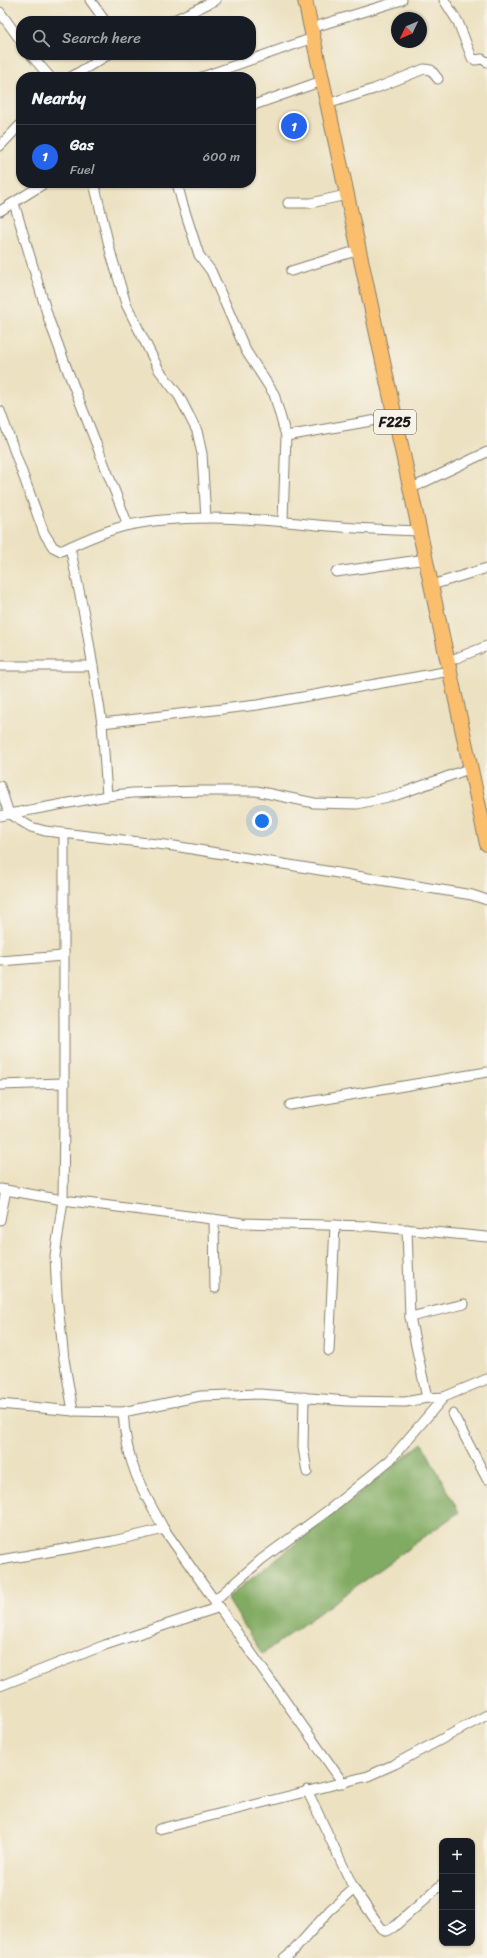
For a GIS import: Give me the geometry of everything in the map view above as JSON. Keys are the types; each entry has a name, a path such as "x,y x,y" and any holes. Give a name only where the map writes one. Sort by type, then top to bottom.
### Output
{"main road":[{"name":"F225","path":"305,0 346,196 471,768 485,820 487,844"}],"street":[{"path":"90,0 101,16"},
{"path":"182,16 216,0"},
{"path":"256,55 402,0"},
{"path":"444,0 458,22 472,58 475,60 482,59 487,62"},
{"path":"0,12 16,34"},
{"path":"36,60 46,72"},
{"path":"79,72 100,60"},
{"path":"214,72 244,60"},
{"path":"327,104 374,89 424,69 431,70 438,79"},
{"path":"256,104 322,81"},
{"path":"0,146 16,129"},
{"path":"0,211 37,188"},
{"path":"95,188 110,254 126,304 159,370 179,396 197,430 202,454 206,518"},
{"path":"178,188 199,254 211,271 246,351 274,394 286,436 283,520"},
{"path":"288,203 311,203 346,196"},
{"path":"14,203 49,320 128,525"},
{"path":"291,271 359,250"},
{"path":"0,411 44,533 53,547 61,552 70,547 128,525 155,521 206,518 283,520 317,525 420,531"},
{"path":"286,436 394,417"},
{"path":"410,489 487,452"},
{"path":"70,547 93,666 102,723 107,796"},
{"path":"336,572 426,559"},
{"path":"432,584 487,568"},
{"path":"102,723 256,705 449,666 487,646"},
{"path":"0,666 93,666"},
{"path":"4,815 107,796 132,793 192,791 256,791 314,803 357,804 397,795 471,768"},
{"path":"0,786 4,815"},
{"path":"4,815 31,827 64,833 174,846 472,895 487,900"},
{"path":"64,833 63,1200 56,1256 56,1296 64,1359 73,1412"},
{"path":"0,961 63,956"},
{"path":"290,1105 487,1072"},
{"path":"0,1085 64,1083"},
{"path":"0,1220 3,1190 63,1200 243,1223 335,1225 407,1229 487,1237"},
{"path":"214,1219 215,1288"},
{"path":"329,1351 335,1225"},
{"path":"407,1229 410,1317 427,1398"},
{"path":"410,1317 464,1304"},
{"path":"0,1404 73,1412 123,1412 201,1396 260,1394 382,1402 405,1402 444,1397 487,1379"},
{"path":"304,1397 303,1447 307,1472"},
{"path":"0,1686 218,1603 262,1559 330,1509 390,1460 444,1397"},
{"path":"123,1412 125,1438 130,1461 142,1489 164,1529 218,1603 284,1702 343,1783"},
{"path":"453,1414 487,1479"},
{"path":"0,1560 113,1542 164,1529"},
{"path":"158,1829 307,1790 343,1783 368,1776 487,1715"},
{"path":"307,1790 354,1888 380,1928 387,1931 394,1927 439,1887"},
{"path":"284,1958 296,1948 330,1910 354,1888"}],"green space":[{"path":"422,1443 459,1512 262,1654 227,1598"}],"place":[{"name":"Gas","path":"294,126"}]}
